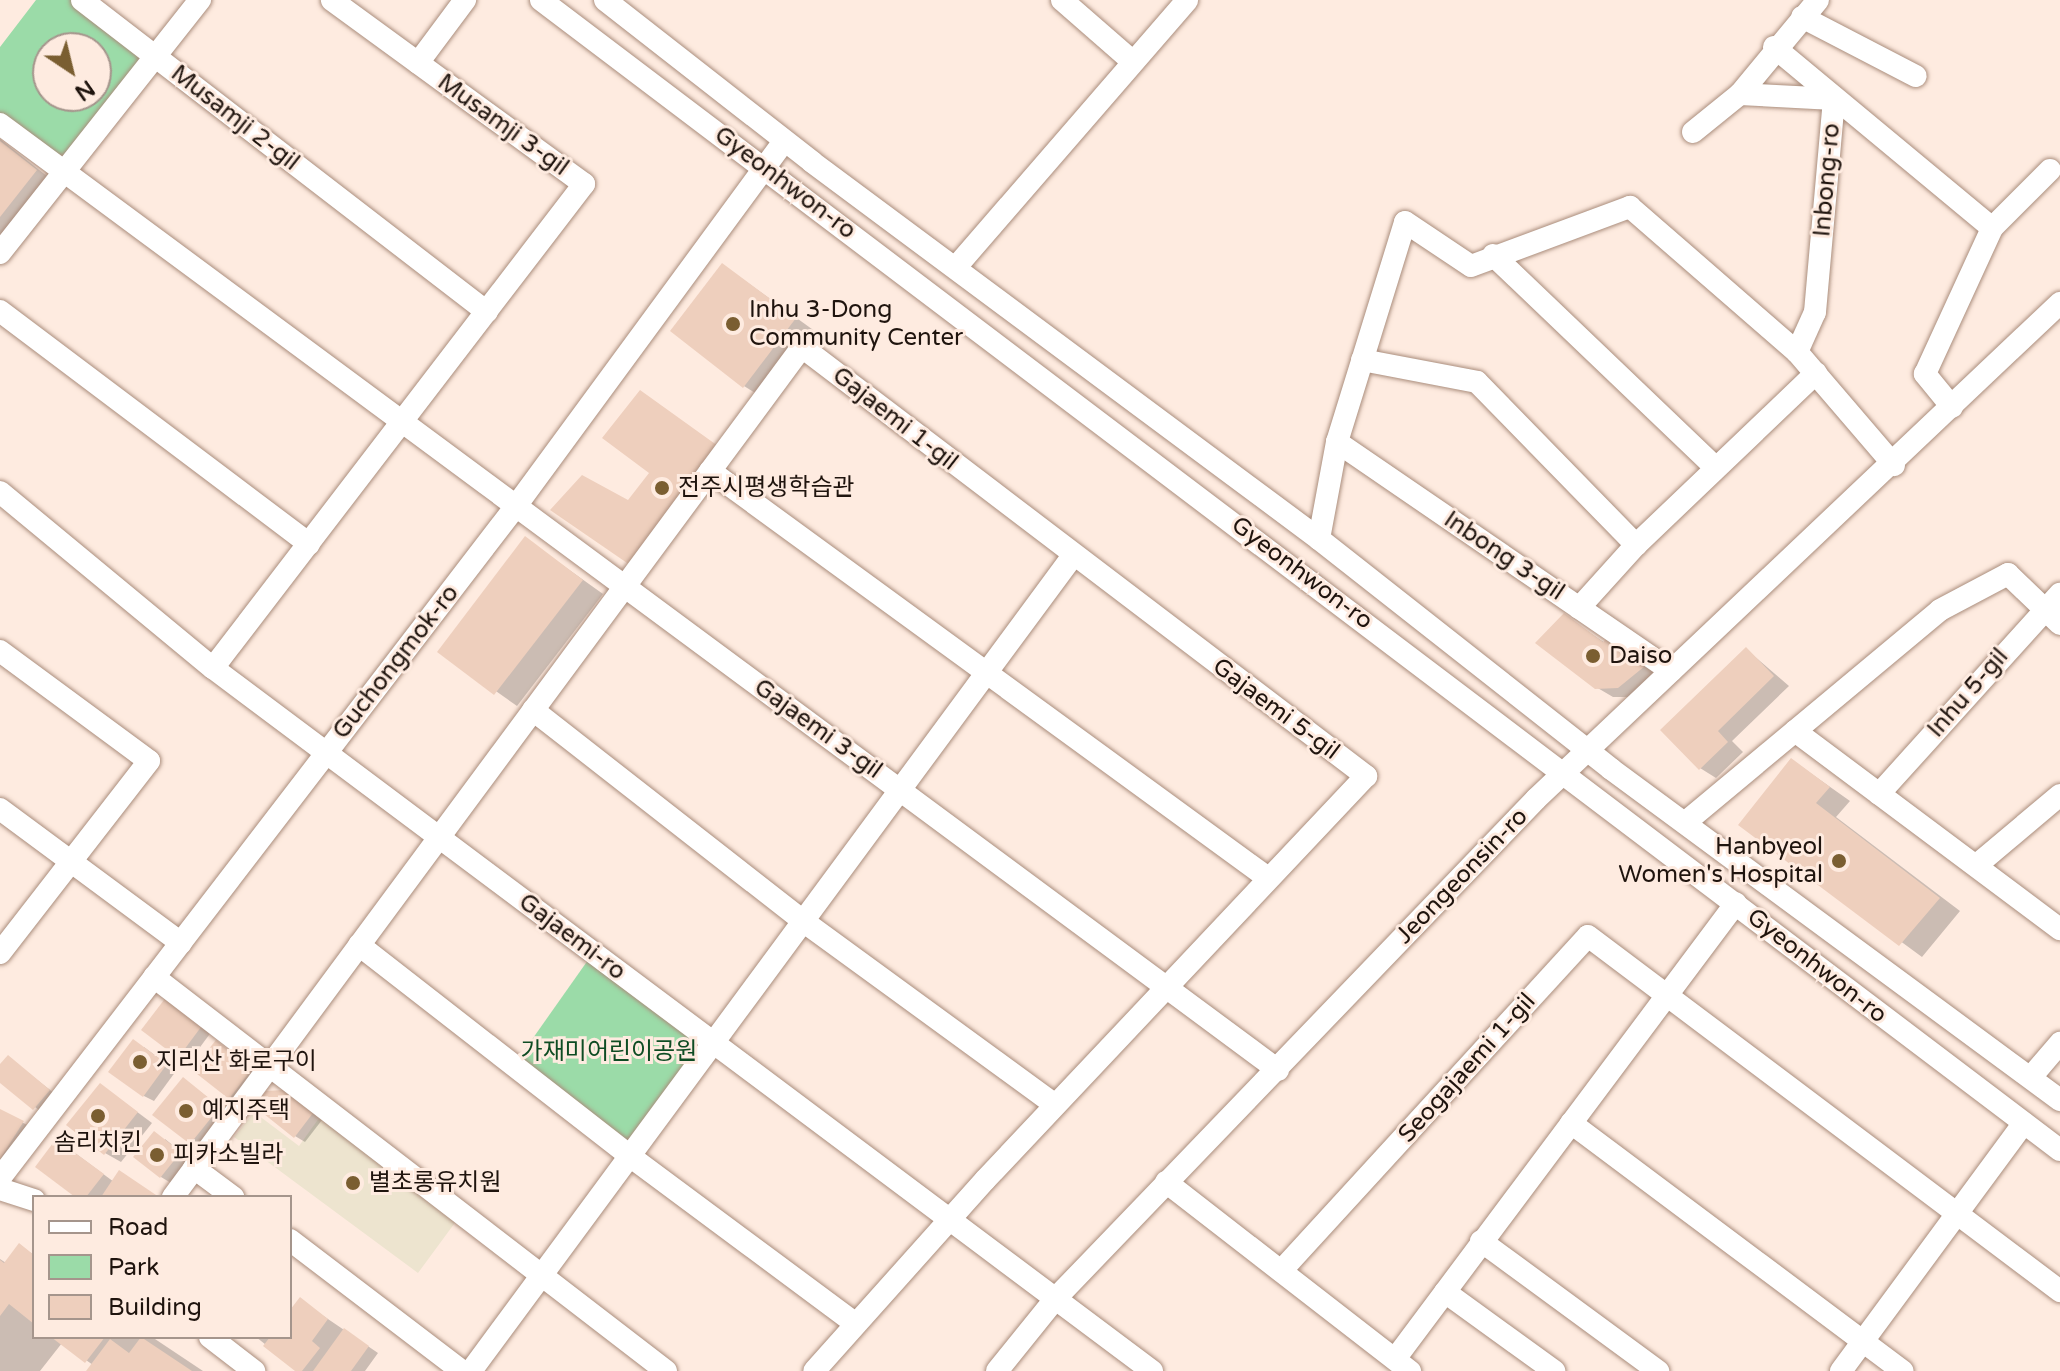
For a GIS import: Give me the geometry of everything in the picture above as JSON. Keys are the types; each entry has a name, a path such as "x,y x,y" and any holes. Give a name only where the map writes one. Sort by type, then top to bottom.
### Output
{"street":[{"name":"Musamji 2-gil","path":"82,0 487,312"},
{"name":"Musamji 2-gil","path":"0,253 200,0"},
{"name":"Musamji 3-gil","path":"213,668 584,184 332,0"},
{"path":"418,63 465,0"},
{"name":"Gyeonhwon-ro","path":"541,0 2060,1150"},
{"name":"Gyeonhwon-ro","path":"605,0 784,141 1319,539 1587,750 1687,821 2060,1100"},
{"path":"1062,0 1132,61"},
{"path":"956,267 1187,0"},
{"path":"1693,132 1740,94 1774,47 1818,0"},
{"path":"1802,17 1916,76"},
{"path":"1774,47 1992,228"},
{"name":"Inbong-ro","path":"1740,94 1834,99 1815,312 1797,352"},
{"path":"0,124 625,586"},
{"name":"Guchongmok-ro","path":"0,1178 516,506 767,169 784,141"},
{"path":"1952,407 1925,374 1992,228 2050,170"},
{"path":"1319,539 1337,442 1405,222 1471,266 1493,255 1630,207 1797,352 1894,465"},
{"path":"1493,255 1716,468"},
{"name":"Jeongeonsin-ro","path":"997,1371 1056,1298 1564,773 1894,465 2060,303"},
{"path":"0,311 309,544"},
{"name":"Gajaemi 1-gil","path":"174,1195 802,347 1072,557"},
{"path":"1362,360 1477,382 1636,545"},
{"path":"1579,608 1636,545 1816,373"},
{"name":"Inbong 3-gil","path":"1337,442 1671,671"},
{"path":"710,471 1268,878"},
{"name":"Gajaemi-ro","path":"0,492 213,668 1152,1371"},
{"name":"Gajaemi 3-gil","path":"471,1371 627,1154 713,1043 1072,557"},
{"name":"Gajaemi 5-gil","path":"814,1371 853,1322 1366,776 1072,557"},
{"path":"1687,821 1940,610 2008,574 2052,601 2060,624"},
{"name":"Gajaemi 3-gil","path":"625,586 1166,986"},
{"name":"Inhu 5-gil","path":"1879,794 2052,601"},
{"path":"0,651 149,761 0,953"},
{"path":"533,710 803,921 1055,1105"},
{"path":"1795,731 1978,864 2060,929"},
{"path":"1978,864 2060,795"},
{"path":"0,809 181,943"},
{"path":"1166,1182 1402,1365 1445,1292 1481,1241 1664,994 1736,903"},
{"name":"Seogajaemi 1-gil","path":"1281,1271 1588,936 2060,1291"},
{"path":"359,945 627,1154 853,1322"},
{"path":"154,977 540,1278 666,1371"},
{"path":"1166,986 1278,1070"},
{"path":"2031,1077 2060,1043"},
{"path":"1571,1123 1903,1371"},
{"path":"1841,1371 2024,1123"},
{"path":"194,1168 230,1195"},
{"path":"0,1189 32,1199"},
{"path":"1481,1241 1658,1371"},
{"path":"292,1242 462,1371"},
{"path":"1445,1292 1554,1371"},
{"path":"213,1339 254,1371"}],"shaded area":[{"name":"별초롱유치원","path":"254,1112 299,1146 322,1114 457,1220 418,1273 234,1137"}],"green space":[{"path":"36,0 82,0 155,56 112,111 112,32 32,32 32,112 111,112 64,172 0,124 0,47"},
{"name":"가재미어린이공원","path":"593,953 713,1043 627,1154 514,1065"}],"building":[{"path":"0,141 37,170 0,217"},
{"name":"Inhu 3-Dong Community Center","path":"722,263 796,318 743,388 670,331"},
{"name":"전주시평생학습관","path":"640,390 718,446 630,565 550,510 582,475 628,500 649,473 602,438"},
{"path":"525,536 583,580 494,695 437,652"},
{"name":"Daiso","path":"1564,613 1603,642 1609,636 1645,666 1618,688 1595,689 1535,643"},
{"path":"1746,647 1774,676 1718,731 1728,742 1699,770 1660,730"},
{"name":"Hanbyeol Women's Hospital","path":"1791,758 1830,787 1816,803 1940,898 1899,946 1738,825"},
{"path":"167,996 204,1023 178,1058 141,1030"},
{"path":"133,1039 167,1064 143,1097 108,1072"},
{"path":"216,1040 252,1069 229,1099 192,1070"},
{"path":"8,1055 50,1090 33,1110 0,1083 0,1064"},
{"name":"예지주택","path":"183,1077 220,1107 190,1144 152,1115"},
{"path":"100,1083 138,1112 104,1155 66,1125"},
{"path":"284,1090 313,1113 294,1138 254,1106 266,1091"},
{"path":"0,1109 24,1121 0,1159"},
{"name":"피카소빌라","path":"154,1131 181,1152 160,1178 133,1157"},
{"path":"56,1139 104,1174 88,1195 72,1195 35,1167"},
{"path":"119,1170 156,1195 102,1195"},
{"path":"19,1243 32,1253 32,1322 9,1304 0,1316 0,1260 4,1263"},
{"path":"300,1297 328,1319 312,1341 320,1348 302,1371 295,1371 263,1346 268,1339 292,1339 292,1307"},
{"path":"344,1328 369,1346 351,1371 313,1371"},
{"path":"54,1339 103,1339 85,1363"},
{"path":"110,1339 129,1353 140,1339 144,1339 192,1371 86,1371"}],"place":[{"name":"Inhu 3-Dong Community Center","path":"733,324"},
{"name":"전주시평생학습관","path":"662,488"},
{"name":"Daiso","path":"1593,656"},
{"name":"Hanbyeol Women's Hospital","path":"1839,861"},
{"name":"지리산 화로구이","path":"140,1062"},
{"name":"예지주택","path":"186,1111"},
{"name":"솜리치킨","path":"98,1116"},
{"name":"피카소빌라","path":"157,1155"},
{"name":"별초롱유치원","path":"353,1183"}]}
